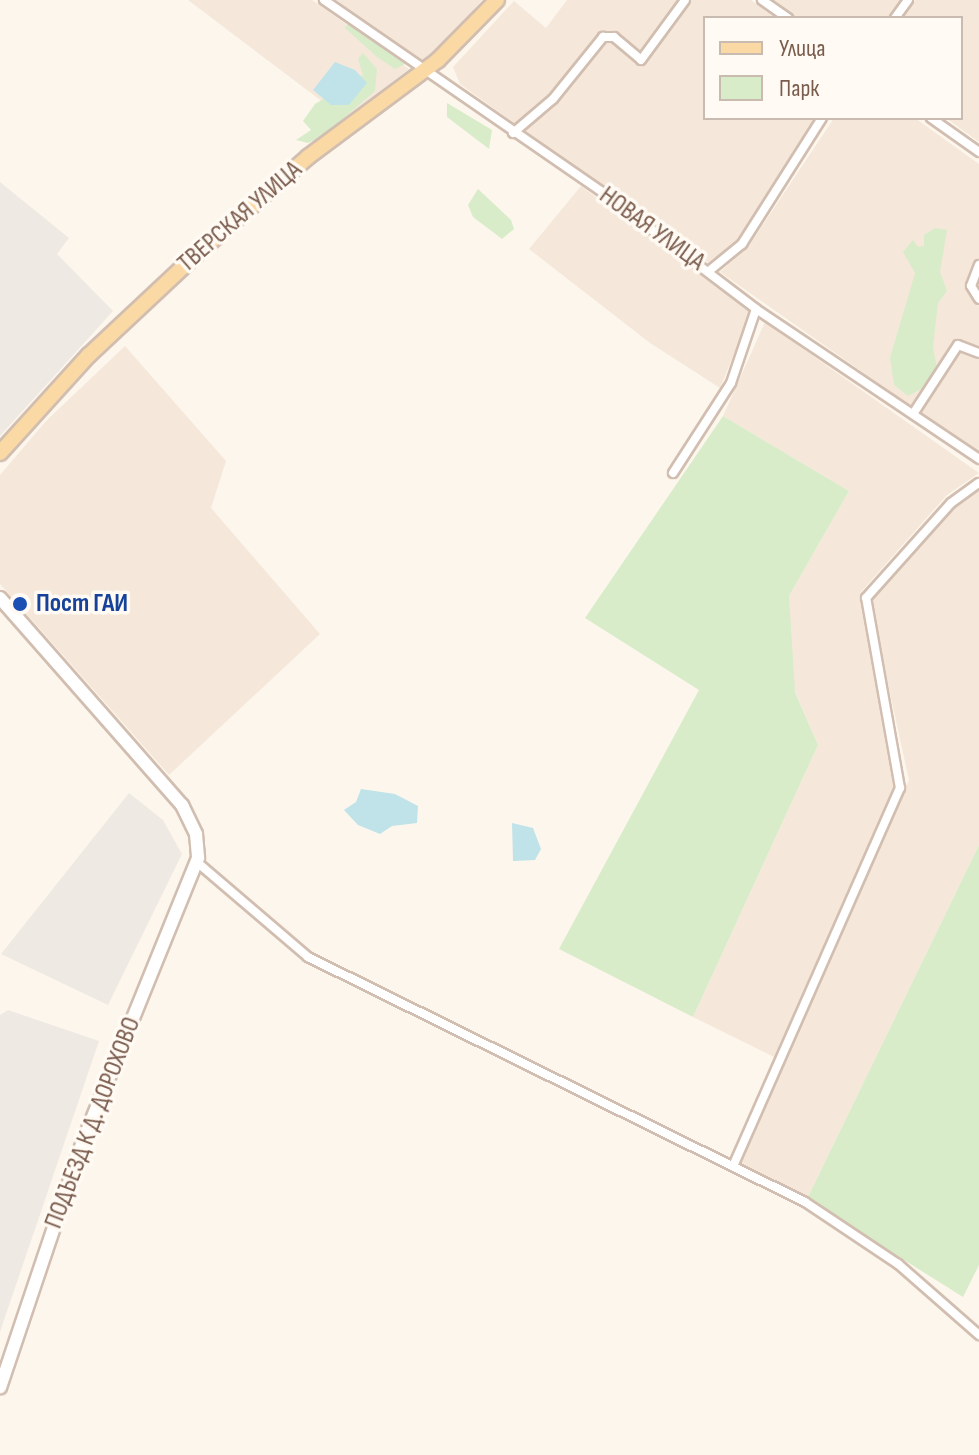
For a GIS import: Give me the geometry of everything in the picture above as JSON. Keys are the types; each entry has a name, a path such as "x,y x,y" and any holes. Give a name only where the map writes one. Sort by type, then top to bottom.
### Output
{"main road":[{"name":"ТВЕРСКАЯ УЛИЦА","path":"0,453 89,355 200,251 308,157 424,71 497,0"}],"street":[{"name":"НОВАЯ УЛИЦА","path":"324,0 709,271 756,309 979,459"},
{"path":"513,133 553,99 603,37 614,37 641,60 685,0"},
{"path":"762,0 785,16"},
{"path":"709,271 742,244 821,120"},
{"path":"934,120 979,152"},
{"path":"979,265 971,286 979,299"},
{"path":"673,473 731,383 756,309"},
{"path":"913,414 958,345 979,353"},
{"path":"734,1164 900,788 866,598 951,503 979,483"},
{"path":"0,598 182,805 196,834 198,863 308,957 734,1164 864,1239 979,1335"},
{"name":"ПОДЪЕЗД К Д. ДОРОХОВО","path":"0,1387 83,1141 198,863"}],"shaded area":[{"path":"188,0 312,0 409,69 344,118"},
{"path":"336,0 482,0 425,65"},
{"path":"567,0 751,0 772,16 703,16 703,120 815,120 737,241 710,264 460,84 453,67 514,1 546,28"},
{"path":"772,0 905,0 893,16 794,16"},
{"path":"915,0 979,0 979,142 949,120 963,120 963,16 904,16"},
{"path":"833,120 918,120 979,164 979,454 720,272 748,247"},
{"path":"0,182 69,238 57,254 113,311 0,436"},
{"path":"581,186 751,313 720,388 650,343 529,249"},
{"path":"765,322 979,473 947,495 860,593 894,786 774,1057 693,1017 818,745 792,684 789,596 849,491 723,416"},
{"path":"125,346 226,461 211,508 320,634 169,775 0,584 0,475 46,421"},
{"path":"979,491 979,845 807,1199 740,1163 909,780 869,598 954,504"},
{"path":"129,793 163,820 182,854 108,1005 1,954"},
{"path":"8,1010 99,1041 0,1332 0,1015"}],"green space":[{"path":"349,22 405,64 395,69 377,57 345,28"},
{"path":"363,53 377,69 375,91 322,137 308,143 296,140 311,130 303,121 315,104 363,75 358,59"},
{"path":"447,103 492,130 489,149 447,117"},
{"path":"478,189 511,220 514,229 502,239 473,217 468,205"},
{"path":"935,228 947,230 940,272 947,291 938,303 933,347 937,367 927,386 908,396 894,385 890,358 915,273 903,252 913,240 918,247 924,246 924,235"},
{"path":"723,416 849,491 789,596 795,692 818,745 693,1017 559,949 699,690 585,618"},
{"path":"979,845 979,1265 963,1297 807,1199"}],"water":[{"path":"335,62 355,70 367,83 349,105 331,105 313,90"},
{"path":"361,789 395,794 418,806 417,823 392,826 380,834 358,825 344,810 356,802"},
{"path":"512,823 533,828 541,849 535,860 513,861"}],"place":[{"name":"Пост ГАИ","path":"20,604"}]}
